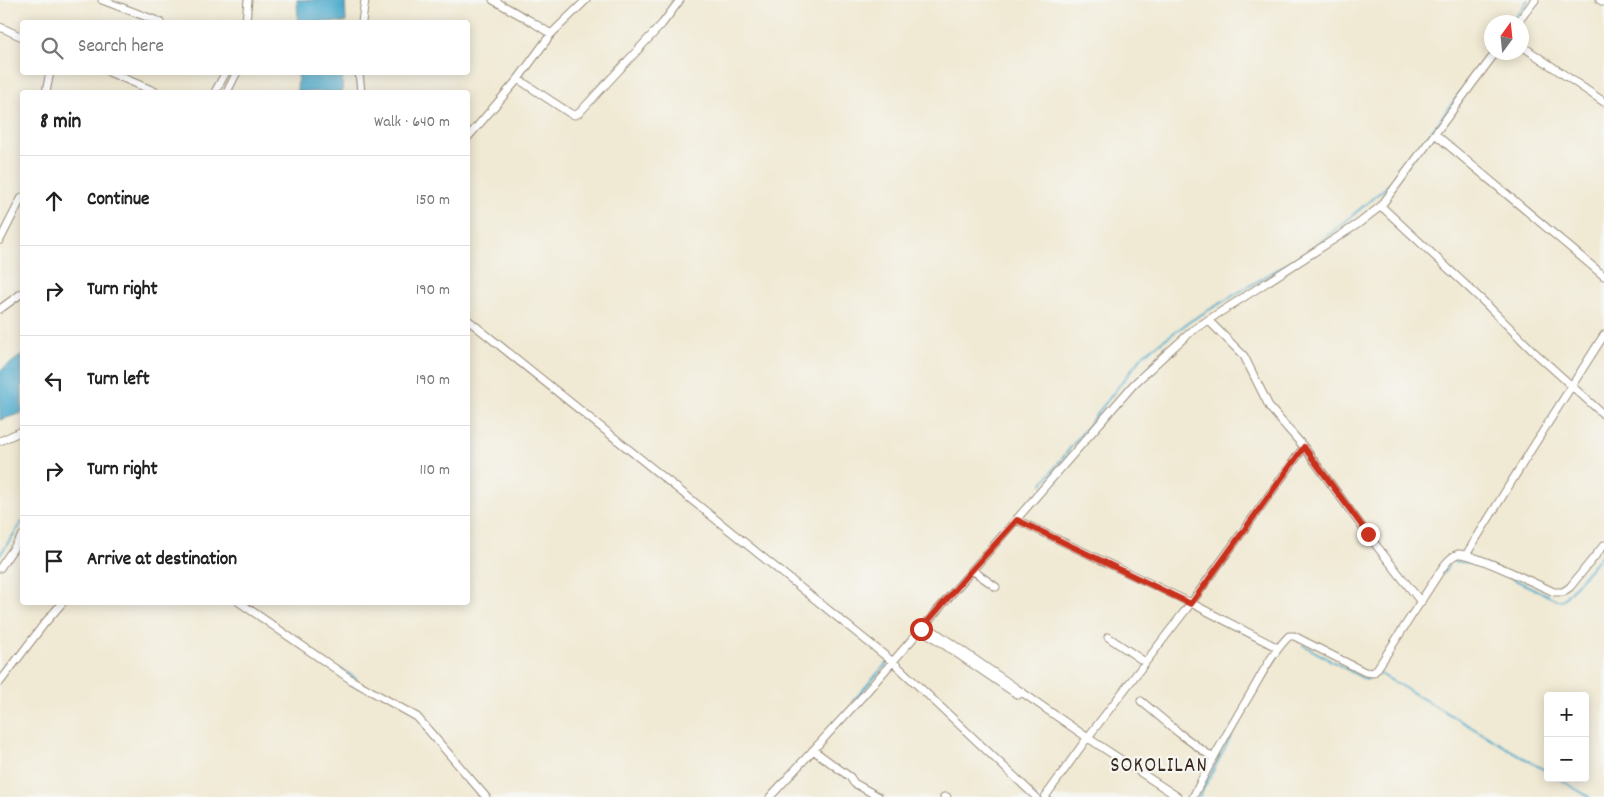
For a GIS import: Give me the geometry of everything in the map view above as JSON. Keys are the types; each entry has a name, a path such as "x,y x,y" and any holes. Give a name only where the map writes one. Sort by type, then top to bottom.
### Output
{"street":[{"path":"102,0 155,20"},
{"path":"246,20 248,0"},
{"path":"362,20 365,0"},
{"path":"493,0 551,34"},
{"path":"470,135 518,79 551,34 586,0"},
{"path":"518,79 570,114 575,115 579,113 662,24 680,0"},
{"path":"1523,15 1535,0"},
{"path":"1600,0 1604,2"},
{"path":"0,27 20,35"},
{"path":"1529,51 1604,102"},
{"path":"770,797 813,750 887,658 923,627 1134,384 1171,350 1208,320 1358,224 1381,206 1490,60"},
{"path":"46,90 49,75"},
{"path":"115,75 147,90"},
{"path":"216,90 224,75"},
{"path":"228,90 236,75"},
{"path":"359,75 361,90"},
{"path":"1435,134 1604,276"},
{"path":"0,240 2,231 20,200"},
{"path":"1381,206 1482,300 1532,350 1604,415"},
{"path":"0,309 20,294"},
{"path":"1208,320 1244,356 1270,408 1304,447 1362,527 1421,602"},
{"path":"470,322 887,658 1036,797"},
{"path":"1466,555 1604,335"},
{"path":"0,441 20,432"},
{"path":"1045,797 1145,662 1191,604 1304,447"},
{"path":"1017,520 1278,648"},
{"path":"0,568 20,539"},
{"path":"1193,797 1213,758 1278,648 1289,636 1294,636 1364,672 1373,673 1443,567 1451,558 1458,554 1497,566 1554,592 1563,592 1570,587 1604,546"},
{"path":"972,570 996,588"},
{"path":"0,682 60,605"},
{"path":"243,605 353,681 417,717 486,797"},
{"path":"923,627 1171,797"},
{"path":"1108,638 1145,662"},
{"path":"1141,701 1179,733 1213,758"},
{"path":"1086,740 1178,797"},
{"path":"813,750 844,772 854,782 879,797"}],"water":[{"path":"297,0 345,0 346,20 298,20"},
{"path":"298,75 343,75 342,90 297,90"},
{"path":"20,356 20,414 0,420 0,371"}],"waterway":[{"path":"1517,15 1528,0"},
{"path":"1042,484 1144,354 1192,320 1312,249 1396,179 1485,60"},
{"path":"0,555 20,525"},
{"path":"1452,561 1482,564 1557,600 1563,600 1604,552"},
{"path":"1442,575 1448,567"},
{"path":"1303,645 1366,680 1373,675"},
{"path":"1270,667 1281,650"},
{"path":"853,701 888,662"},
{"path":"342,669 356,679"},
{"path":"1377,672 1544,770"},
{"path":"1199,797 1245,710"},
{"path":"1565,782 1589,797"}],"district":[{"name":"SOKOLILAN","path":"1159,764"}],"route":[{"path":"921,629 1017,520 1191,604 1304,447 1368,534"}]}
